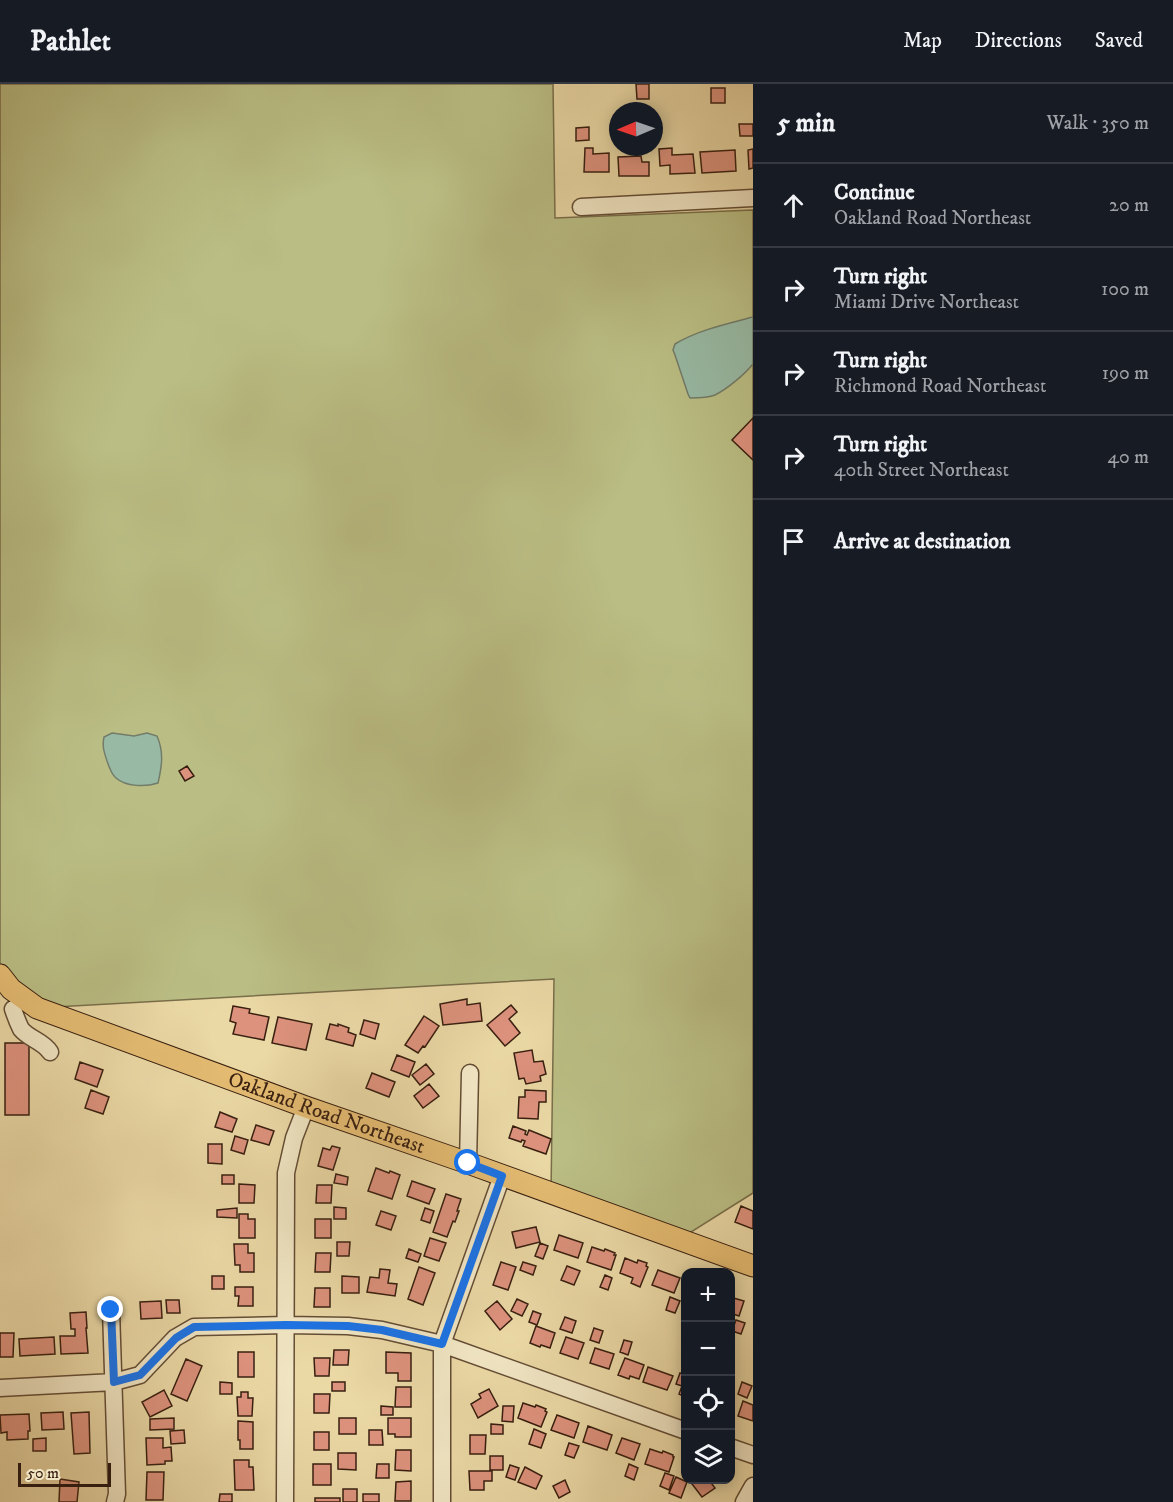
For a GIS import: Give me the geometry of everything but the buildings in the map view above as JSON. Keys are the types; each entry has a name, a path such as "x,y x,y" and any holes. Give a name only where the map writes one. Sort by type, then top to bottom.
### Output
{"main road":[{"name":"Oakland Road Northeast","path":"0,975 11,989 37,1008 306,1107 753,1266"}],"street":[{"path":"581,207 753,198"},
{"path":"6,1010 37,1008"},
{"path":"6,1010 20,1028 46,1046 50,1052"},
{"path":"468,1163 470,1073"},
{"path":"285,1502 286,1173 294,1138 306,1107"},
{"path":"442,1502 442,1344 502,1176"},
{"path":"111,1310 117,1494 115,1502"},
{"path":"0,1388 114,1382 140,1375 176,1338 194,1327 348,1326 382,1330 442,1344 683,1430"},
{"path":"735,1449 753,1455"},
{"path":"744,1502 753,1486"}],"green space":[{"path":"0,84 553,84 555,218 753,210 753,1193 688,1234 551,1193 554,979 37,1008 0,975"}],"shaded area":[{"path":"753,317 753,364 745,373 715,395 690,398 673,350 675,344 703,331"},
{"path":"112,733 134,736 147,733 157,736 162,759 158,783 142,786 131,785 114,776 103,746 104,737"}],"route":[{"path":"111,1310 114,1382 140,1375 176,1338 194,1327 348,1326 382,1330 442,1344 502,1176 468,1163"}]}
